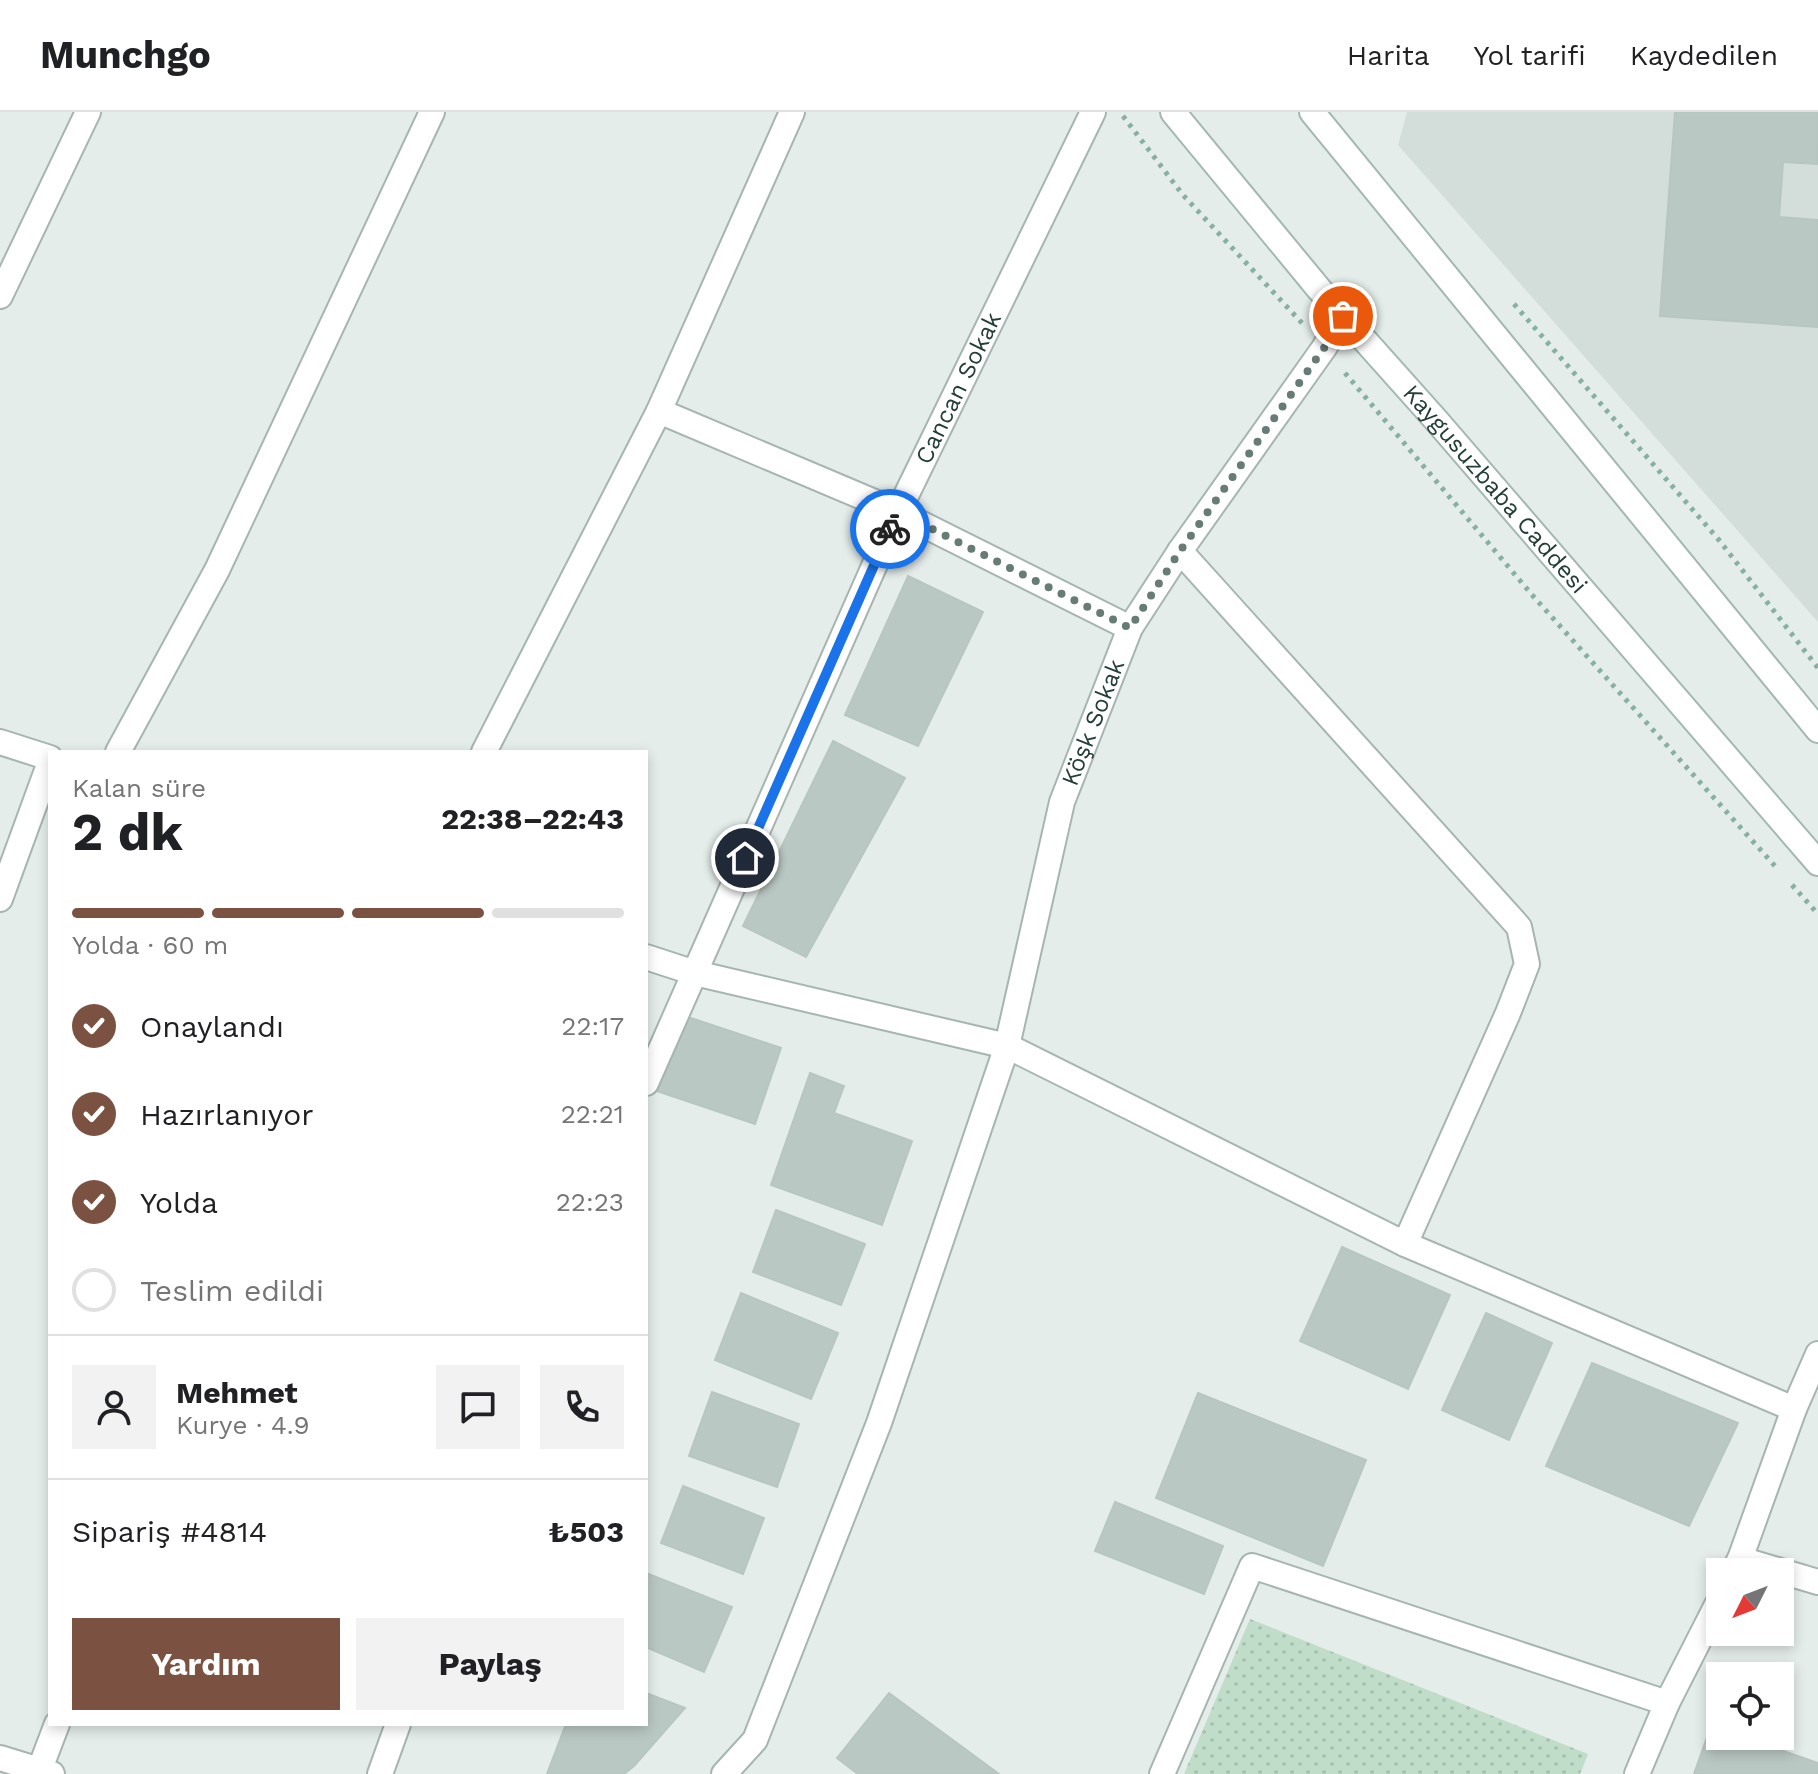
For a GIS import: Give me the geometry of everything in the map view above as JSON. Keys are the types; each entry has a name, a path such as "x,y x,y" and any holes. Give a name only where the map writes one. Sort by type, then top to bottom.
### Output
{"street":[{"path":"0,296 8,261 88,112"},
{"path":"119,750 217,570 432,112"},
{"path":"485,750 659,411 792,112"},
{"name":"Cancan Sokak","path":"648,1079 898,512 1093,112"},
{"name":"Kaygusuzbaba Caddesi","path":"1173,112 1343,316 1818,863"},
{"path":"1312,112 1818,730"},
{"name":"Köşk Sokak","path":"724,1774 755,1740 868,1452 1007,1046 1062,802 1130,628 1343,316"},
{"path":"659,411 898,512 1130,628"},
{"path":"1180,551 1519,927 1527,964 1405,1244"},
{"path":"0,742 48,759"},
{"path":"0,899 48,766"},
{"path":"648,958 695,973 1007,1046 1405,1244 1794,1409"},
{"path":"1740,1558 1794,1409 1818,1354"},
{"path":"1162,1774 1252,1566 1667,1703"},
{"path":"1794,1577 1818,1582"},
{"path":"1637,1774 1667,1703 1706,1626"},
{"path":"0,1758 43,1772 56,1726"},
{"path":"380,1774 397,1726"}],"path":[{"path":"1121,112 1183,195 1324,348 1533,596 1776,867"},
{"path":"1511,301 1719,540 1818,668"},
{"path":"1786,879 1818,914"}],"shaded area":[{"path":"1407,112 1818,112 1818,622 1398,145"}],"green space":[{"path":"1250,1619 1588,1754 1580,1774 1184,1774"}],"building":[{"path":"1675,112 1818,112 1817,164 1783,162 1779,217 1818,220 1818,327 1660,316"},
{"path":"908,576 983,612 918,746 845,715"},
{"path":"833,741 905,778 806,957 743,926"},
{"path":"682,1015 781,1048 755,1124 657,1091"},
{"path":"810,1073 844,1086 834,1113 912,1141 882,1225 771,1185"},
{"path":"776,1210 865,1244 841,1305 753,1272"},
{"path":"1342,1247 1450,1295 1408,1389 1300,1341"},
{"path":"741,1293 838,1333 811,1399 715,1360"},
{"path":"1486,1313 1552,1343 1509,1440 1442,1410"},
{"path":"1592,1363 1738,1423 1689,1526 1546,1466"},
{"path":"712,1392 799,1424 777,1487 689,1456"},
{"path":"1198,1393 1366,1460 1323,1566 1156,1498"},
{"path":"683,1486 764,1518 743,1574 661,1543"},
{"path":"1115,1502 1223,1546 1204,1594 1095,1551"},
{"path":"648,1574 732,1607 704,1672 648,1648"},
{"path":"889,1693 999,1774 858,1774 837,1758"},
{"path":"648,1694 685,1708 624,1774 547,1774 565,1726 648,1726"},
{"path":"1706,1740 1706,1750 1780,1750 1818,1763 1818,1774 1694,1774"}],"way so far":[{"path":"890,529 898,512 1130,628 1343,316"}],"route":[{"path":"745,858 890,529"}]}
